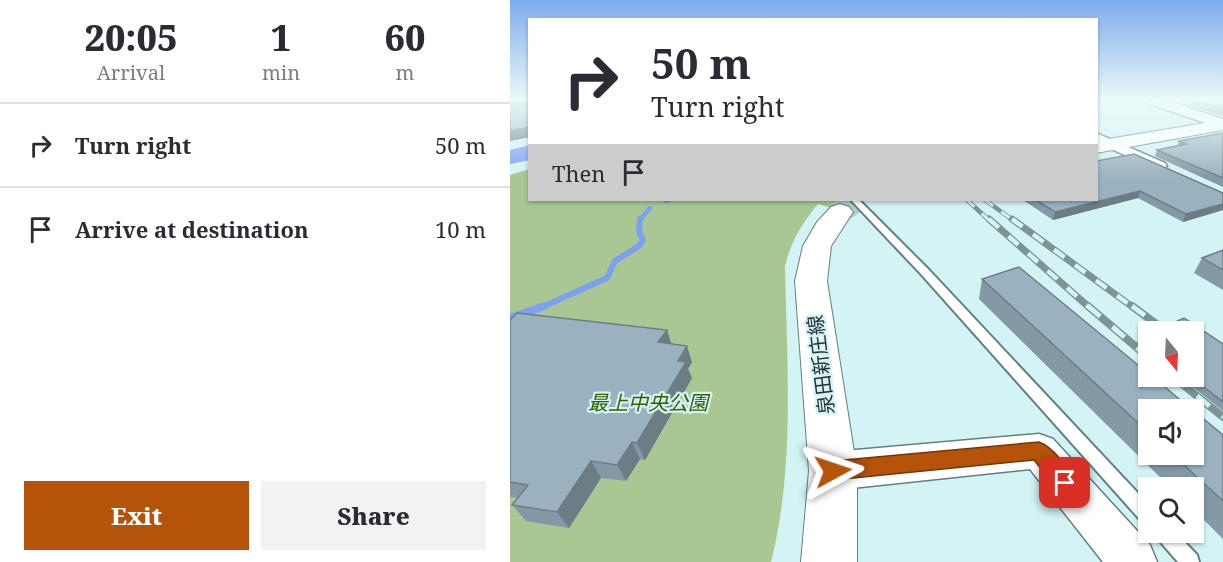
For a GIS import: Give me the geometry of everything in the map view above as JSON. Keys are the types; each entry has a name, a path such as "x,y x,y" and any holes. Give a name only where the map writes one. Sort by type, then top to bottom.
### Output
{"main road":[{"path":"1101,143 1220,125"},
{"name":"泉田新庄線","path":"829,562 833,471 811,281 817,246 827,228 848,206"}],"street":[{"path":"1101,143 1172,172"},
{"path":"833,471 1039,451 1133,562"}],"lane":[{"path":"848,206 917,264 1138,505"},
{"path":"1173,543 1190,562"}],"green space":[{"name":"最上中央公園","path":"528,169 528,201 841,201 849,209 843,211 818,204 797,234 785,267 787,452 779,526 771,562 510,562 510,175"}],"building":[{"path":"510,125 528,125 528,127 510,131"},
{"path":"1223,133 1223,178 1157,150 1186,144 1179,141"},
{"path":"1134,154 1223,193 1223,204 1186,214 1140,191 1055,212 1038,201 1098,201 1098,161"},
{"path":"1223,250 1223,270 1202,258"},
{"path":"1019,267 1138,365 1138,387 1165,387 1179,399 1138,399 1138,423 982,279"},
{"path":"517,313 667,330 658,342 687,346 678,361 686,362 637,443 632,442 617,465 591,461 557,512 512,505 528,485 510,482 510,320"},
{"path":"1204,331 1223,344 1223,402 1204,387"},
{"path":"1204,419 1223,435 1223,501 1204,483 1204,477 1197,477 1184,465 1204,465"}],"waterway":[{"path":"510,157 528,152"},
{"path":"640,220 650,208"},
{"path":"543,307 607,278 615,261 639,246 643,240 639,231 640,220"},
{"path":"510,318 543,307"}],"tunnel":[{"path":"840,212 856,201"}],"railway":[{"path":"968,201 990,221"},
{"path":"986,201 1014,221"},
{"path":"989,219 1090,308"},
{"path":"1012,219 1134,308"},
{"path":"1088,306 1138,349"},
{"path":"1132,306 1152,321"},
{"path":"1186,387 1223,417"}],"route":[{"path":"833,471 1039,451 1065,483"}]}
